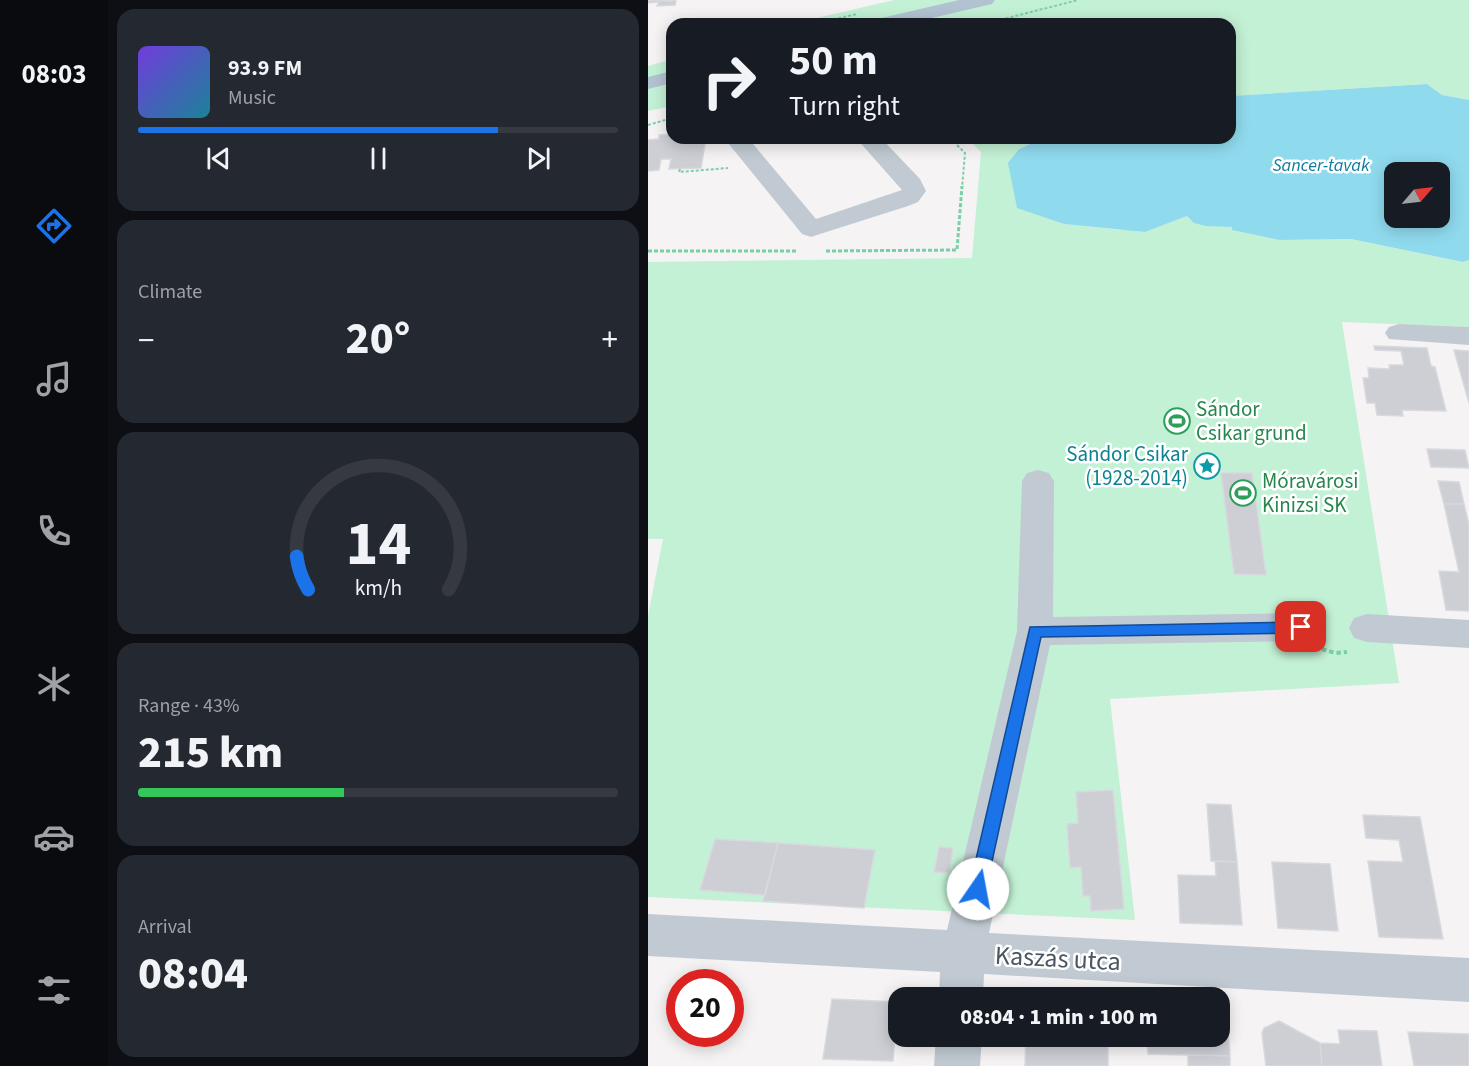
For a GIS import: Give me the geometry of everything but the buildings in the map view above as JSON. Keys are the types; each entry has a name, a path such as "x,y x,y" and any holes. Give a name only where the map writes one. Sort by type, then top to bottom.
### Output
{"main road":[{"path":"906,18 985,0"},
{"path":"648,83 666,78"}],"street":[{"path":"741,144 811,229 899,201 909,197 914,191 911,184 874,144"},
{"path":"1399,333 1469,336"},
{"path":"961,987 963,953 1035,632 1038,481"},
{"path":"1035,632 1301,627"},
{"path":"1367,628 1469,634"},
{"name":"Kaszás utca","path":"648,935 1469,980"},
{"path":"957,1066 958,1047"}],"path":[{"path":"1008,18 1078,0"},
{"path":"648,125 666,120"},
{"path":"680,169 679,172 718,171 755,160"}],"green space":[{"path":"894,0 1469,0 1469,100 1442,95 1427,84 1236,96 1236,18 817,18"},
{"path":"666,61 666,107 648,111 648,66"},
{"path":"973,144 1030,144 1019,149 1009,163 1017,207 1064,224 1122,230 1119,217 1100,215 1099,208 1125,206 1135,185 1146,180 1153,183 1229,187 1233,230 1279,240 1351,239 1463,262 1469,260 1469,327 1342,322 1399,683 1110,699 1135,920 648,897 648,616 663,539 648,539 648,262 972,258 981,152","holes":["1162,189 1217,192 1223,220 1218,225 1221,226 1195,223 1187,216 1145,232 1135,231 1137,221 1159,219 1155,192"]}],"water":[{"name":"Sancer-tavak","path":"1427,84 1442,95 1469,100 1469,260 1463,262 1351,239 1279,240 1232,230 1232,227 1194,223 1187,216 1145,232 1064,224 1017,208 1008,163 1019,149 1030,144 1236,144 1236,96"}],"place":[{"name":"Sándor Csikar grund","path":"1177,421"},
{"name":"Sándor Csikar (1928-2014)","path":"1207,466"},
{"name":"Móravárosi Kinizsi SK","path":"1243,493"}],"route":[{"path":"978,889 1035,632 1301,627"}]}
